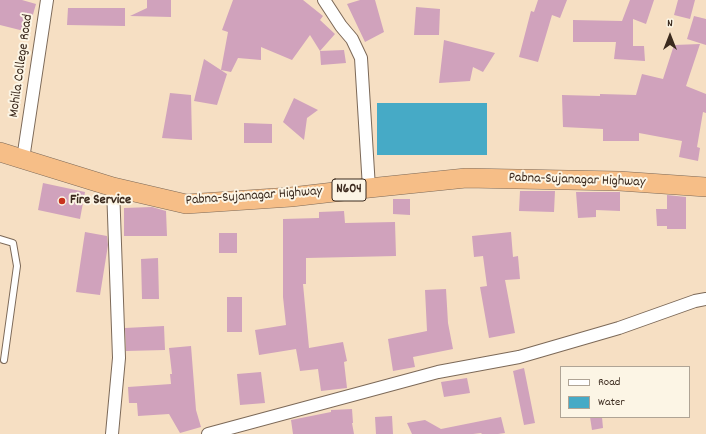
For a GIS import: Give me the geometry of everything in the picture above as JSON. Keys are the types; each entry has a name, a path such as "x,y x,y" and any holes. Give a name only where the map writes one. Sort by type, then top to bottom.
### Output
{"highway":[{"name":"Pabna-Sujanagar Highway","path":"0,152 113,187 186,204 291,197 466,178 620,180 706,187"}],"street":[{"name":"Mohila College Road","path":"23,159 47,0"},
{"path":"324,0 341,26 352,38 361,58 369,188"},
{"path":"112,434 119,358 113,187"},
{"path":"208,434 438,372 519,357 619,328 695,301 706,299"}],"lane":[{"path":"0,239 13,243 17,266 4,360"}],"water":[{"path":"377,103 487,103 487,155 377,155"}],"building":[{"path":"0,0 22,0 36,4 28,32 0,25"},
{"path":"147,0 171,0 171,17 130,16 147,8"},
{"path":"233,0 303,0 323,16 320,20 335,34 320,51 310,35 292,60 261,47 261,60 238,58 231,72 221,70 228,32 222,30"},
{"path":"360,0 375,0 384,32 365,42 347,4"},
{"path":"538,0 567,0 560,18 552,15 538,62 519,57 531,11 534,12"},
{"path":"630,0 654,0 646,24 633,19 633,46 644,46 645,61 614,59 616,42 573,42 573,20 622,21"},
{"path":"678,0 695,0 690,19 674,15"},
{"path":"416,7 440,9 439,35 414,35"},
{"path":"68,8 125,8 125,26 67,25"},
{"path":"694,16 706,19 706,45 687,39"},
{"path":"444,40 495,53 483,72 473,67 470,81 439,83"},
{"path":"700,44 686,86 706,94 706,113 703,112 697,147 700,148 698,161 679,157 682,141 639,133 639,141 603,141 603,129 563,127 562,95 636,95 642,74 663,79 674,45"},
{"path":"344,50 346,63 321,65 320,51"},
{"path":"204,59 227,74 217,105 194,101"},
{"path":"170,93 191,95 192,140 162,138"},
{"path":"294,98 318,110 307,118 304,140 283,122"},
{"path":"244,123 272,124 272,143 244,143"},
{"name":"Fire Service","path":"43,183 85,192 80,219 38,210"},
{"path":"520,191 555,191 554,212 519,211"},
{"path":"576,192 620,192 620,211 596,210 596,217 578,218"},
{"path":"667,195 686,197 686,229 667,229 667,226 657,226 656,209 667,209"},
{"path":"393,199 410,199 410,215 393,214"},
{"path":"152,207 166,211 167,236 124,236 124,208"},
{"path":"344,211 345,223 395,222 396,256 306,258 306,284 303,284 309,348 343,342 347,361 344,362 347,388 321,391 318,369 300,371 296,349 259,355 255,330 286,325 283,297 283,219 319,218 319,212"},
{"path":"85,232 107,236 108,245 100,295 76,292"},
{"path":"511,232 513,257 518,256 520,279 505,280 515,333 489,338 480,287 487,286 483,256 474,257 472,236"},
{"path":"219,233 237,233 237,253 219,253"},
{"path":"158,258 159,299 142,299 141,259"},
{"path":"446,289 448,323 453,349 413,357 415,367 393,371 388,339 427,331 425,290"},
{"path":"227,297 242,297 242,332 227,332"},
{"path":"164,326 165,350 126,351 125,328"},
{"path":"191,346 196,410 201,427 180,433 169,414 138,416 137,403 129,403 128,387 171,384 170,374 172,374 169,348"},
{"path":"524,368 535,423 524,425 513,371"},
{"path":"261,372 265,403 240,405 237,374"},
{"path":"467,378 470,393 444,397 441,382"},
{"path":"352,409 354,434 293,434 291,420 331,412 331,410"},
{"path":"392,416 393,434 376,434 375,417"},
{"path":"501,417 505,433 498,434 412,434 407,423 425,420 441,429"},
{"path":"590,418 602,418 603,428 592,430"}],"place":[{"name":"Fire Service","path":"62,201"}]}
